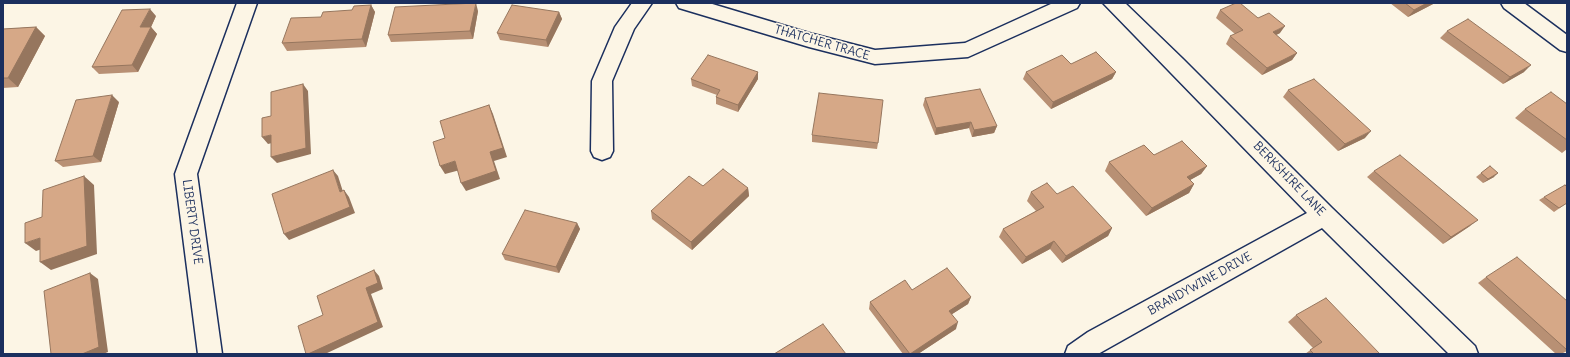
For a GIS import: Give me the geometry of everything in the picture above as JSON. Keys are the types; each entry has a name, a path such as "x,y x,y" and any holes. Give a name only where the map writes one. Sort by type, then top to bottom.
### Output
{"street":[{"name":"LIBERTY DRIVE","path":"210,354 186,174 247,3"},
{"path":"602,151 602,81 625,27 642,3"},
{"name":"THATCHER TRACE","path":"686,3 809,40 875,57 968,50 1070,3"},
{"name":"BERKSHIRE LANE","path":"1113,3 1176,64 1324,215 1466,354"},
{"path":"1510,3 1567,45"},
{"name":"BRANDYWINE DRIVE","path":"1077,354 1097,340 1324,215"}],"building":[{"path":"476,3 470,31 388,35 395,7"},
{"path":"1236,3 1240,3 1258,18 1269,13 1285,26 1273,32 1297,53 1267,68 1230,36 1243,30 1220,10"},
{"path":"1405,3 1427,3 1414,10"},
{"path":"371,5 362,39 282,43 291,18 321,17 323,12 352,10 354,6"},
{"path":"512,5 559,12 546,40 497,33"},
{"path":"150,9 140,27 151,27 132,65 92,67 122,10"},
{"path":"1468,19 1531,65 1510,77 1447,31"},
{"path":"36,27 8,78 3,78 3,29"},
{"path":"1096,52 1116,72 1053,102 1026,72 1062,55 1071,64"},
{"path":"708,55 758,72 738,105 716,97 720,90 691,79"},
{"path":"1314,79 1371,131 1345,144 1288,90"},
{"path":"303,84 306,148 271,157 271,135 262,137 262,118 271,116 271,92"},
{"path":"980,89 997,126 974,130 971,122 936,128 925,98"},
{"path":"1551,92 1567,104 1567,140 1525,109"},
{"path":"819,93 883,100 878,143 812,135"},
{"path":"112,95 93,156 55,161 76,100"},
{"path":"489,105 503,148 490,152 496,171 461,183 455,161 440,166 433,142 445,138 440,121"},
{"path":"1182,141 1207,166 1187,177 1194,184 1152,208 1109,162 1144,145 1154,155"},
{"path":"1400,155 1478,220 1451,237 1374,171"},
{"path":"1490,166 1498,173 1488,179 1481,173"},
{"path":"723,169 748,188 691,242 651,211 689,176 703,186"},
{"path":"333,170 340,192 344,190 350,207 284,234 272,194"},
{"path":"84,176 87,246 40,262 40,238 25,243 25,223 42,217 43,190"},
{"path":"1047,183 1057,194 1073,186 1112,228 1066,256 1054,241 1026,257 1003,229 1044,207 1031,192"},
{"path":"1565,185 1567,187 1567,203 1559,208 1544,197"},
{"path":"525,210 577,223 556,267 502,254"},
{"path":"1517,257 1567,301 1567,350 1486,277"},
{"path":"947,268 971,297 949,311 958,322 910,354 870,302 905,280 912,290"},
{"path":"374,270 378,283 366,288 378,322 306,354 298,326 323,315 317,296"},
{"path":"90,273 99,347 82,354 51,354 44,291"},
{"path":"1326,298 1380,354 1314,354 1310,350 1322,342 1296,315"},
{"path":"823,324 846,354 774,354"}]}
